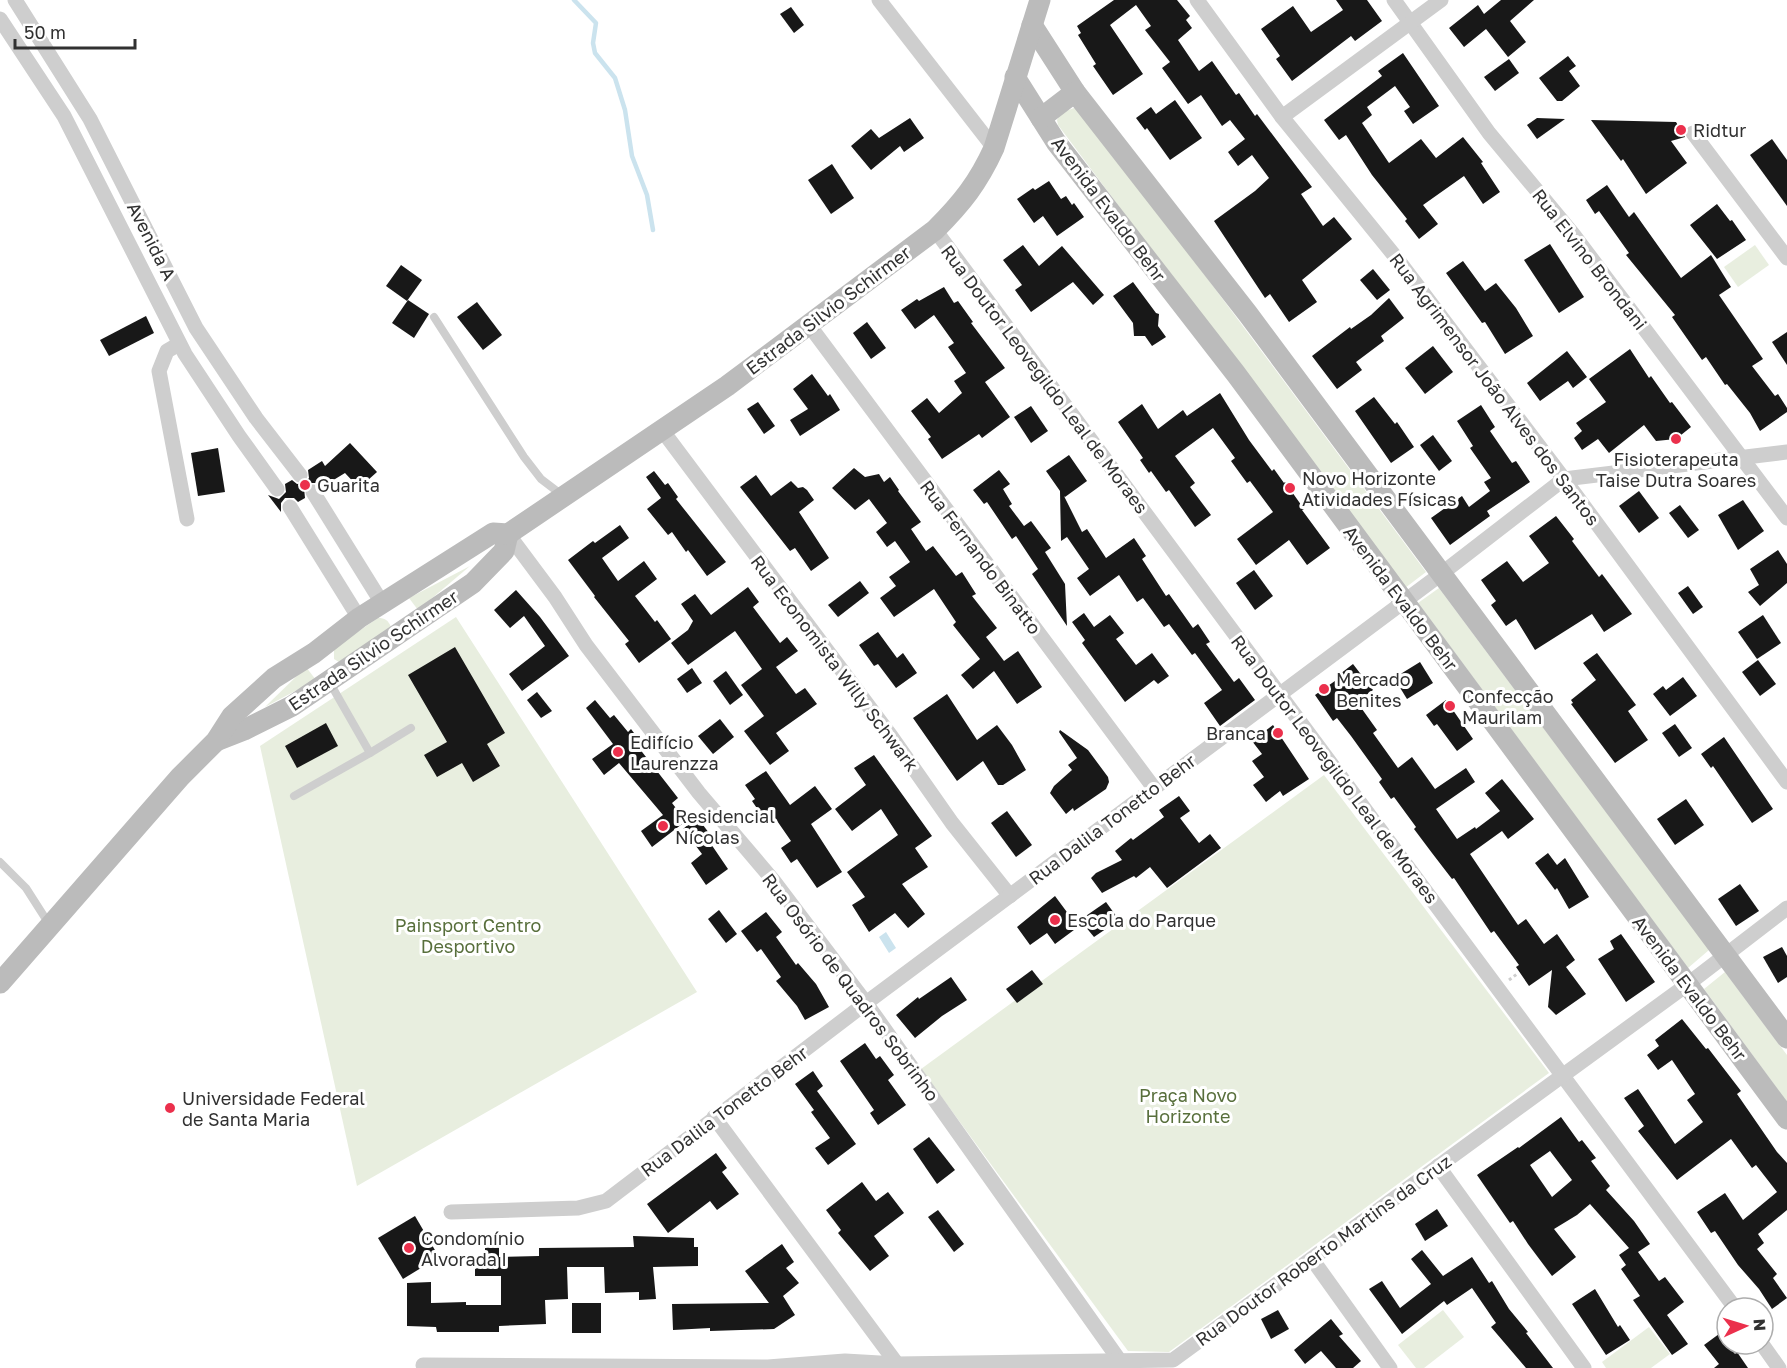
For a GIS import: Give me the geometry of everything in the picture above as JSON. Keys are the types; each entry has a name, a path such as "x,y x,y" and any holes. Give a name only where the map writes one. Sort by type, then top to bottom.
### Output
{"street":[{"name":"Avenida A","path":"15,0 90,119 196,328 256,418 300,475"},
{"path":"879,0 994,148"},
{"name":"Estrada Silvio Schirmer","path":"0,983 180,777 216,741 232,716 274,678 314,653 359,618 493,533 508,534 727,386 935,230 962,204 983,172 994,148 1040,0"},
{"name":"Rua Agrimensor João Alves dos Santos","path":"1197,0 1282,117 1398,260 1564,479 1787,782"},
{"name":"Rua Elvino Brondani","path":"1394,0 1490,133 1573,234 1787,518"},
{"path":"1282,117 1441,0"},
{"name":"Avenida A","path":"0,19 64,116 179,344 239,436 277,489"},
{"path":"1032,25 1076,92 1248,314 1787,1038"},
{"name":"Avenida Evaldo Behr","path":"1015,77 1056,142 1236,374 1787,1119"},
{"path":"1041,118 1076,92"},
{"path":"1694,133 1787,258"},
{"name":"Rua Doutor Leovegildo Leal de Moraes","path":"935,230 1726,1296"},
{"name":"Rua Fernando Binatto","path":"809,325 1154,788"},
{"path":"179,344 167,351 159,371 187,519"},
{"name":"Rua Economista Willy Schwark","path":"662,430 891,736 952,823 1010,896"},
{"path":"1564,479 1787,452"},
{"path":"265,472 286,457"},
{"name":"Rua Dalila Tonetto Behr","path":"451,1212 578,1208 606,1201 714,1117 1441,574 1564,479"},
{"path":"313,492 402,632"},
{"path":"290,507 359,618"},
{"path":"310,540 334,525"},
{"name":"Estrada Silvio Schirmer","path":"216,741 292,706 473,583 504,551 508,534"},
{"name":"Rua Osório de Quadros Sobrinho","path":"508,534 555,597 586,645 699,793 773,880 866,1003 1120,1365"},
{"path":"314,653 317,664 330,681"},
{"name":"Rua Doutor Roberto Martins da Cruz","path":"423,1365 768,1367 844,1361 897,1364 1120,1365 1173,1360 1688,984 1787,908"},
{"path":"714,1117 897,1364"},
{"path":"1438,1166 1584,1368"},
{"path":"1312,1258 1390,1368"}],"lane":[{"path":"434,317 524,457 540,479 563,496"},
{"path":"330,681 370,753"},
{"path":"294,796 411,728"},
{"path":"0,862 26,888 50,924"}],"path":[{"path":"1509,980 1517,974"}],"green space":[{"path":"1079,106 1426,572 1405,588 1058,125 1057,120 1061,113"},
{"path":"1755,245 1769,265 1738,287 1724,267"},
{"path":"470,566 418,610 409,598"},
{"path":"1439,588 1709,950 1688,968 1418,603"},
{"name":"Painsport Centro Desportivo","path":"456,617 697,992 357,1186 260,746"},
{"path":"378,618 386,620 391,627 339,662 334,659 334,648"},
{"path":"306,667 316,680 265,707"},
{"name":"Praça Novo Horizonte","path":"1324,775 1549,1073 1169,1352 1128,1351 921,1069"},
{"path":"1725,972 1787,1055 1787,1102 1704,989"},
{"path":"1443,1310 1464,1337 1424,1368 1416,1368 1398,1345"},
{"path":"1649,1327 1670,1354 1651,1368 1606,1368 1602,1362"}],"water":[{"path":"886,932 896,948 889,953 879,937"}],"building":[{"path":"1114,0 1177,0 1190,16 1186,20 1192,28 1178,40 1199,71 1212,61 1236,95 1239,93 1255,116 1257,114 1312,187 1301,194 1323,226 1334,217 1352,239 1302,280 1317,302 1289,322 1270,294 1265,298 1214,221 1269,178 1252,155 1238,166 1228,152 1245,139 1230,120 1222,126 1201,95 1188,104 1162,68 1170,62 1145,30 1151,26 1136,5 1110,25 1143,74 1113,95 1093,66 1096,64 1078,35 1081,33 1077,26"},
{"path":"1336,0 1367,0 1382,21 1355,41 1351,36 1292,81 1276,59 1280,56 1261,29 1293,6 1311,32 1343,10"},
{"path":"1501,0 1534,0 1510,21 1526,42 1508,57 1486,29 1464,47 1449,28 1478,5 1484,14"},
{"path":"791,7 804,25 794,33 780,14"},
{"path":"1403,53 1439,106 1413,124 1404,111 1410,107 1395,86 1367,107 1372,115 1362,123 1389,163 1421,139 1436,158 1463,137 1483,162 1481,163 1500,192 1483,204 1464,176 1423,205 1438,224 1419,239 1346,135 1339,140 1324,120 1382,76 1378,71"},
{"path":"1568,56 1576,66 1569,71 1580,86 1562,101 1557,101 1539,78"},
{"path":"1509,59 1519,73 1495,91 1484,77"},
{"path":"1175,100 1202,138 1170,160 1147,128 1145,130 1136,118 1151,107 1156,114"},
{"path":"910,118 924,138 904,152 900,146 871,170 851,146 871,129 879,138"},
{"path":"1537,118 1565,119 1537,139 1527,125"},
{"path":"1591,120 1676,122 1685,137 1671,141 1687,163 1646,194 1623,159 1621,161"},
{"path":"1772,139 1787,160 1787,206 1750,155"},
{"path":"832,164 854,198 831,214 808,180"},
{"path":"1049,181 1061,199 1066,196 1084,217 1057,236 1043,216 1034,223 1017,199"},
{"path":"1607,185 1629,217 1634,212 1681,278 1711,255 1731,287 1719,295 1763,359 1752,366 1775,396 1778,394 1787,412 1760,431 1750,413 1727,384 1725,385 1706,357 1702,360 1672,317 1675,315 1626,255 1629,253 1599,211 1595,214 1586,200"},
{"path":"1717,204 1746,240 1717,259 1690,225"},
{"path":"1550,244 1584,297 1559,313 1524,260"},
{"path":"1023,245 1039,266 1062,246 1104,295 1093,305 1073,282 1031,312 1015,290 1022,285 1003,260"},
{"path":"1463,261 1485,291 1496,283 1516,308 1533,336 1505,354 1485,322 1482,323 1446,273"},
{"path":"401,265 422,280 407,301 386,286"},
{"path":"1373,269 1390,290 1377,300 1360,280"},
{"path":"1133,282 1159,314 1158,326 1166,337 1152,346 1145,336 1134,336 1133,323 1113,296"},
{"path":"944,287 954,303 958,301 973,322 971,323 1005,368 985,382 1010,417 982,438 979,434 942,459 928,439 931,437 911,411 927,398 939,413 962,393 954,381 966,373 948,347 954,343 934,315 915,329 901,310 917,299 919,301"},
{"path":"1389,298 1404,318 1381,336 1384,341 1356,362 1362,370 1337,389 1312,356 1350,327 1351,329 1371,315"},
{"path":"408,300 429,314 414,338 392,323"},
{"path":"477,302 502,335 483,350 457,317"},
{"path":"146,316 154,333 109,356 100,340"},
{"path":"867,322 886,348 871,359 853,333"},
{"path":"1787,332 1787,365 1772,342"},
{"path":"1433,346 1453,372 1425,394 1405,368"},
{"path":"1630,349 1649,378 1651,376 1691,427 1676,439 1656,441 1644,425 1609,453 1598,439 1582,450 1574,438 1582,431 1576,423 1606,402 1589,379"},
{"path":"1567,351 1587,377 1573,388 1568,381 1540,401 1527,383"},
{"path":"812,374 828,396 830,394 840,410 800,436 790,420 808,409 793,389"},
{"path":"1220,393 1249,440 1272,471 1274,469 1285,482 1330,548 1307,565 1289,540 1256,565 1237,539 1273,512 1250,481 1247,483 1231,461 1235,458 1213,428 1175,456 1195,483 1190,487 1211,515 1195,527 1169,490 1166,492 1151,471 1149,473 1140,460 1143,458 1118,422 1142,404 1158,429 1183,410 1187,416"},
{"path":"1374,397 1395,424 1397,422 1414,447 1391,463 1355,411"},
{"path":"758,402 775,426 764,434 747,409"},
{"path":"1481,405 1495,427 1490,431 1512,463 1516,461 1530,482 1487,511 1490,516 1450,545 1431,518 1462,496 1469,507 1490,491 1484,482 1491,478 1470,448 1473,446 1457,421"},
{"path":"1031,406 1048,431 1031,443 1014,417"},
{"path":"1433,435 1452,461 1439,471 1420,445"},
{"path":"350,443 377,472 359,488 345,473 322,487 317,483 308,483 304,488 305,498 298,502 294,498 285,498 281,503 281,512 268,495 279,499 286,492 285,484 292,480 297,484 305,483 309,478 308,470 322,461 325,466"},
{"path":"218,448 225,492 198,496 191,453"},
{"path":"1069,455 1087,481 1064,496 1082,532 1087,529 1106,558 1134,538 1146,556 1142,559 1166,596 1169,594 1193,628 1198,624 1210,642 1206,644 1234,682 1239,678 1255,700 1220,726 1204,703 1222,690 1195,653 1192,655 1169,624 1164,627 1143,598 1137,602 1119,575 1090,596 1077,578 1089,569 1067,537 1061,541 1060,491 1046,471"},
{"path":"854,468 865,477 879,474 884,482 890,477 921,522 911,529 926,551 933,546 956,576 962,572 976,594 972,596 997,628 986,637 1004,661 1018,651 1042,687 1017,704 994,671 973,689 961,675 980,659 953,625 956,622 934,589 894,617 880,598 896,586 889,577 910,562 895,541 887,547 876,532 887,523 869,499 855,510 832,488"},
{"path":"999,470 1010,484 1003,489 1012,504 1009,506 1024,526 1031,521 1051,548 1045,552 1065,584 1067,626 1032,574 1038,569 1016,536 1012,539 987,502 984,504 973,490"},
{"path":"654,471 665,485 668,483 678,497 676,499 726,562 707,576 672,532 668,535 647,509 661,498 646,477"},
{"path":"756,475 771,496 791,481 798,488 803,487 807,490 814,500 799,512 829,558 811,571 795,548 790,551 740,487"},
{"path":"1639,491 1659,518 1639,533 1619,506"},
{"path":"1743,500 1764,531 1738,550 1718,515"},
{"path":"1680,505 1699,530 1688,538 1669,513"},
{"path":"1556,516 1599,577 1602,574 1632,614 1604,632 1592,614 1535,650 1516,619 1506,626 1491,605 1496,601 1481,580 1507,561 1523,582 1549,563 1529,536"},
{"path":"620,525 629,538 602,558 618,581 644,561 657,579 635,596 671,639 639,663 625,644 629,641 568,560 593,541 595,543"},
{"path":"1778,550 1787,564 1787,583 1760,606 1748,592 1759,585 1750,569"},
{"path":"1254,570 1273,596 1255,610 1236,583"},
{"path":"860,581 869,593 838,617 828,605"},
{"path":"1688,586 1703,607 1693,614 1678,593"},
{"path":"748,587 759,602 753,607 780,643 787,637 798,651 776,667 796,694 805,688 817,704 776,733 789,751 770,765 744,731 764,716 741,685 762,669 735,631 688,665 671,643 688,630 693,621 681,604 695,594 711,615"},
{"path":"516,590 540,617 569,656 522,691 509,674 545,646 524,616 510,628 494,610"},
{"path":"1084,613 1094,627 1110,615 1124,633 1116,639 1136,665 1152,653 1169,676 1158,684 1154,680 1125,702 1082,643 1085,640 1072,622"},
{"path":"1763,615 1781,643 1757,659 1738,632"},
{"path":"878,632 897,658 903,653 917,673 896,688 878,664 874,666 859,645"},
{"path":"455,647 505,733 487,744 500,766 473,782 462,763 437,777 424,755 447,742 408,675"},
{"path":"1597,653 1636,705 1628,711 1648,740 1615,763 1571,704 1573,703 1571,700 1596,680 1583,663"},
{"path":"1758,660 1776,684 1760,696 1742,672"},
{"path":"1420,662 1433,683 1407,699 1394,678"},
{"path":"1353,664 1373,690 1357,702 1377,730 1373,733 1398,768 1412,757 1435,789 1466,768 1475,782 1436,809 1457,839 1475,827 1476,829 1500,811 1485,793 1502,779 1534,819 1508,839 1502,831 1470,854 1518,925 1526,919 1544,944 1557,934 1575,960 1566,967 1586,994 1556,1015 1548,1007 1552,970 1529,986 1516,967 1519,965 1494,931 1491,933 1454,878 1452,879 1414,829 1416,827 1394,797 1391,799 1379,782 1382,779 1351,736 1337,718 1333,721 1315,695 1342,676 1340,674"},
{"path":"692,668 702,683 687,693 677,679"},
{"path":"726,671 743,695 730,705 713,681"},
{"path":"1683,677 1697,696 1670,716 1653,694 1663,686 1666,690"},
{"path":"537,692 552,711 541,718 527,700"},
{"path":"947,694 977,740 997,725 1026,770 1003,785 998,785 983,761 957,781 913,718"},
{"path":"595,700 610,718 614,715 628,732 631,729 643,745 639,748 678,798 672,803 686,821 652,847 641,831 663,815 619,763 604,775 592,759 613,744 586,708"},
{"path":"1446,700 1473,739 1457,751 1437,724 1434,726 1426,715"},
{"path":"720,719 734,737 713,754 698,736"},
{"path":"326,723 338,746 297,768 285,746"},
{"path":"1675,724 1692,748 1679,757 1662,733"},
{"path":"1273,725 1309,779 1283,796 1280,791 1266,802 1253,785 1264,777 1252,761 1262,754 1252,741"},
{"path":"1060,730 1088,750 1108,777 1109,782 1106,789 1066,814 1050,793 1054,786 1072,770 1068,765 1077,758 1059,732"},
{"path":"1724,737 1773,809 1752,823 1713,766 1711,768 1701,754"},
{"path":"874,755 932,836 915,848 928,867 902,884 925,914 908,928 895,913 869,932 852,905 865,897 847,872 898,835 881,809 852,831 835,809 866,785 854,768"},
{"path":"766,771 790,805 815,786 832,809 811,824 842,872 817,888 797,859 791,863 781,848 791,841 773,815 765,820 752,801 755,799 745,785"},
{"path":"1179,796 1190,811 1180,818 1199,843 1210,834 1221,848 1167,888 1150,867 1136,878 1134,876 1102,893 1091,878 1096,873 1122,860 1115,851 1164,817 1159,810"},
{"path":"1686,799 1704,825 1675,845 1657,819"},
{"path":"1007,811 1032,845 1016,857 991,823"},
{"path":"697,817 715,841 711,844 728,869 706,885 691,863 702,854 683,829"},
{"path":"1548,853 1557,865 1565,858 1589,897 1569,909 1557,888 1555,890 1535,863"},
{"path":"1740,884 1759,911 1736,926 1718,899"},
{"name":"Escola do Parque","path":"1055,896 1078,927 1055,944 1047,933 1030,945 1017,927"},
{"path":"1106,902 1119,920 1094,937 1080,920"},
{"path":"719,910 737,934 726,943 708,919"},
{"path":"766,912 782,932 776,937 796,965 798,963 816,984 829,1007 805,1020 797,1006 776,981 781,977 761,949 757,952 741,931"},
{"path":"1621,934 1655,982 1626,1002 1598,959 1614,949 1610,941"},
{"path":"1782,947 1787,956 1787,977 1778,983 1763,957"},
{"path":"1032,970 1043,984 1017,1003 1006,989"},
{"path":"951,977 967,1000 942,1016 915,1038 896,1015 918,997 919,999"},
{"path":"1682,1019 1741,1091 1737,1094 1787,1163 1787,1210 1758,1234 1764,1243 1757,1249 1777,1274 1773,1278 1787,1298 1775,1307 1775,1296 1764,1296 1738,1265 1715,1231 1711,1233 1697,1212 1725,1193 1743,1220 1777,1192 1756,1165 1752,1168 1731,1139 1677,1180 1638,1131 1644,1126 1624,1098 1638,1089 1675,1144 1703,1122 1687,1100 1695,1094 1672,1060 1658,1070 1647,1055 1659,1046 1655,1040"},
{"path":"865,1043 876,1059 880,1056 894,1075 888,1080 906,1105 878,1125 870,1113 874,1110 840,1061"},
{"path":"813,1071 823,1086 817,1091 856,1144 828,1165 815,1148 830,1138 811,1112 814,1110 795,1084"},
{"path":"1561,1117 1579,1142 1582,1140 1596,1158 1591,1161 1610,1186 1606,1190 1634,1221 1650,1244 1638,1252 1659,1281 1665,1277 1684,1302 1667,1315 1688,1344 1672,1355 1633,1300 1640,1296 1621,1269 1626,1265 1619,1255 1629,1248 1590,1204 1554,1229 1576,1257 1552,1276 1513,1221 1510,1223 1477,1175","holes":["1550,1151 1572,1180 1552,1197 1530,1165"]},
{"path":"929,1137 955,1170 937,1184 913,1149"},
{"path":"716,1153 727,1168 722,1172 739,1194 717,1210 710,1201 668,1233 647,1204"},
{"path":"862,1182 876,1201 888,1192 904,1213 874,1236 889,1256 870,1271 838,1233 841,1230 826,1210"},
{"path":"1437,1209 1448,1226 1425,1241 1415,1224"},
{"path":"938,1210 964,1244 954,1252 928,1217"},
{"name":"Condomínio Alvorada I","path":"415,1216 439,1257 403,1279 378,1238"},
{"path":"485,1235 499,1236 499,1257 539,1256 539,1248 634,1247 633,1236 694,1238 694,1247 698,1247 698,1266 653,1267 656,1299 639,1300 639,1292 605,1293 604,1267 567,1267 568,1299 545,1300 546,1324 499,1326 499,1332 437,1332 436,1327 407,1326 407,1283 431,1282 431,1303 466,1302 466,1305 501,1305 501,1276 475,1276 475,1257 485,1257"},
{"path":"782,1244 794,1262 786,1268 799,1283 783,1296 795,1315 774,1329 673,1330 672,1304 769,1303 745,1271"},
{"path":"1422,1250 1443,1276 1472,1257 1489,1283 1492,1281 1509,1309 1553,1368 1526,1368 1491,1327 1496,1323 1472,1288 1447,1305 1444,1301 1402,1334 1369,1289 1382,1281 1400,1308 1431,1284 1411,1259"},
{"path":"1595,1289 1618,1327 1620,1325 1630,1340 1606,1355 1572,1304"},
{"path":"572,1303 601,1303 601,1333 572,1333"},
{"path":"1278,1310 1289,1329 1271,1339 1261,1319"},
{"path":"1331,1319 1343,1334 1339,1336 1361,1361 1353,1368 1336,1368 1321,1351 1305,1364 1294,1350"},
{"path":"1715,1337 1715,1356 1740,1356 1748,1368 1714,1368 1719,1364 1704,1345"}],"waterway":[{"path":"574,0 596,23 593,43 595,53 615,78 625,110 632,156 647,195 653,230"}],"place":[{"name":"Ridtur","path":"1681,130"},
{"name":"Fisioterapeuta Taise Dutra Soares","path":"1676,439"},
{"name":"Guarita","path":"305,485"},
{"name":"Novo Horizonte Atividades Físicas","path":"1290,488"},
{"name":"Mercado Benites","path":"1324,689"},
{"name":"Confecção Maurilam","path":"1450,706"},
{"name":"Branca","path":"1278,733"},
{"name":"Edifício Laurenzza","path":"618,752"},
{"name":"Residencial Nícolas","path":"663,826"},
{"name":"Escola do Parque","path":"1055,920"},
{"name":"Universidade Federal de Santa Maria","path":"170,1108"},
{"name":"Condomínio Alvorada I","path":"409,1248"}]}
